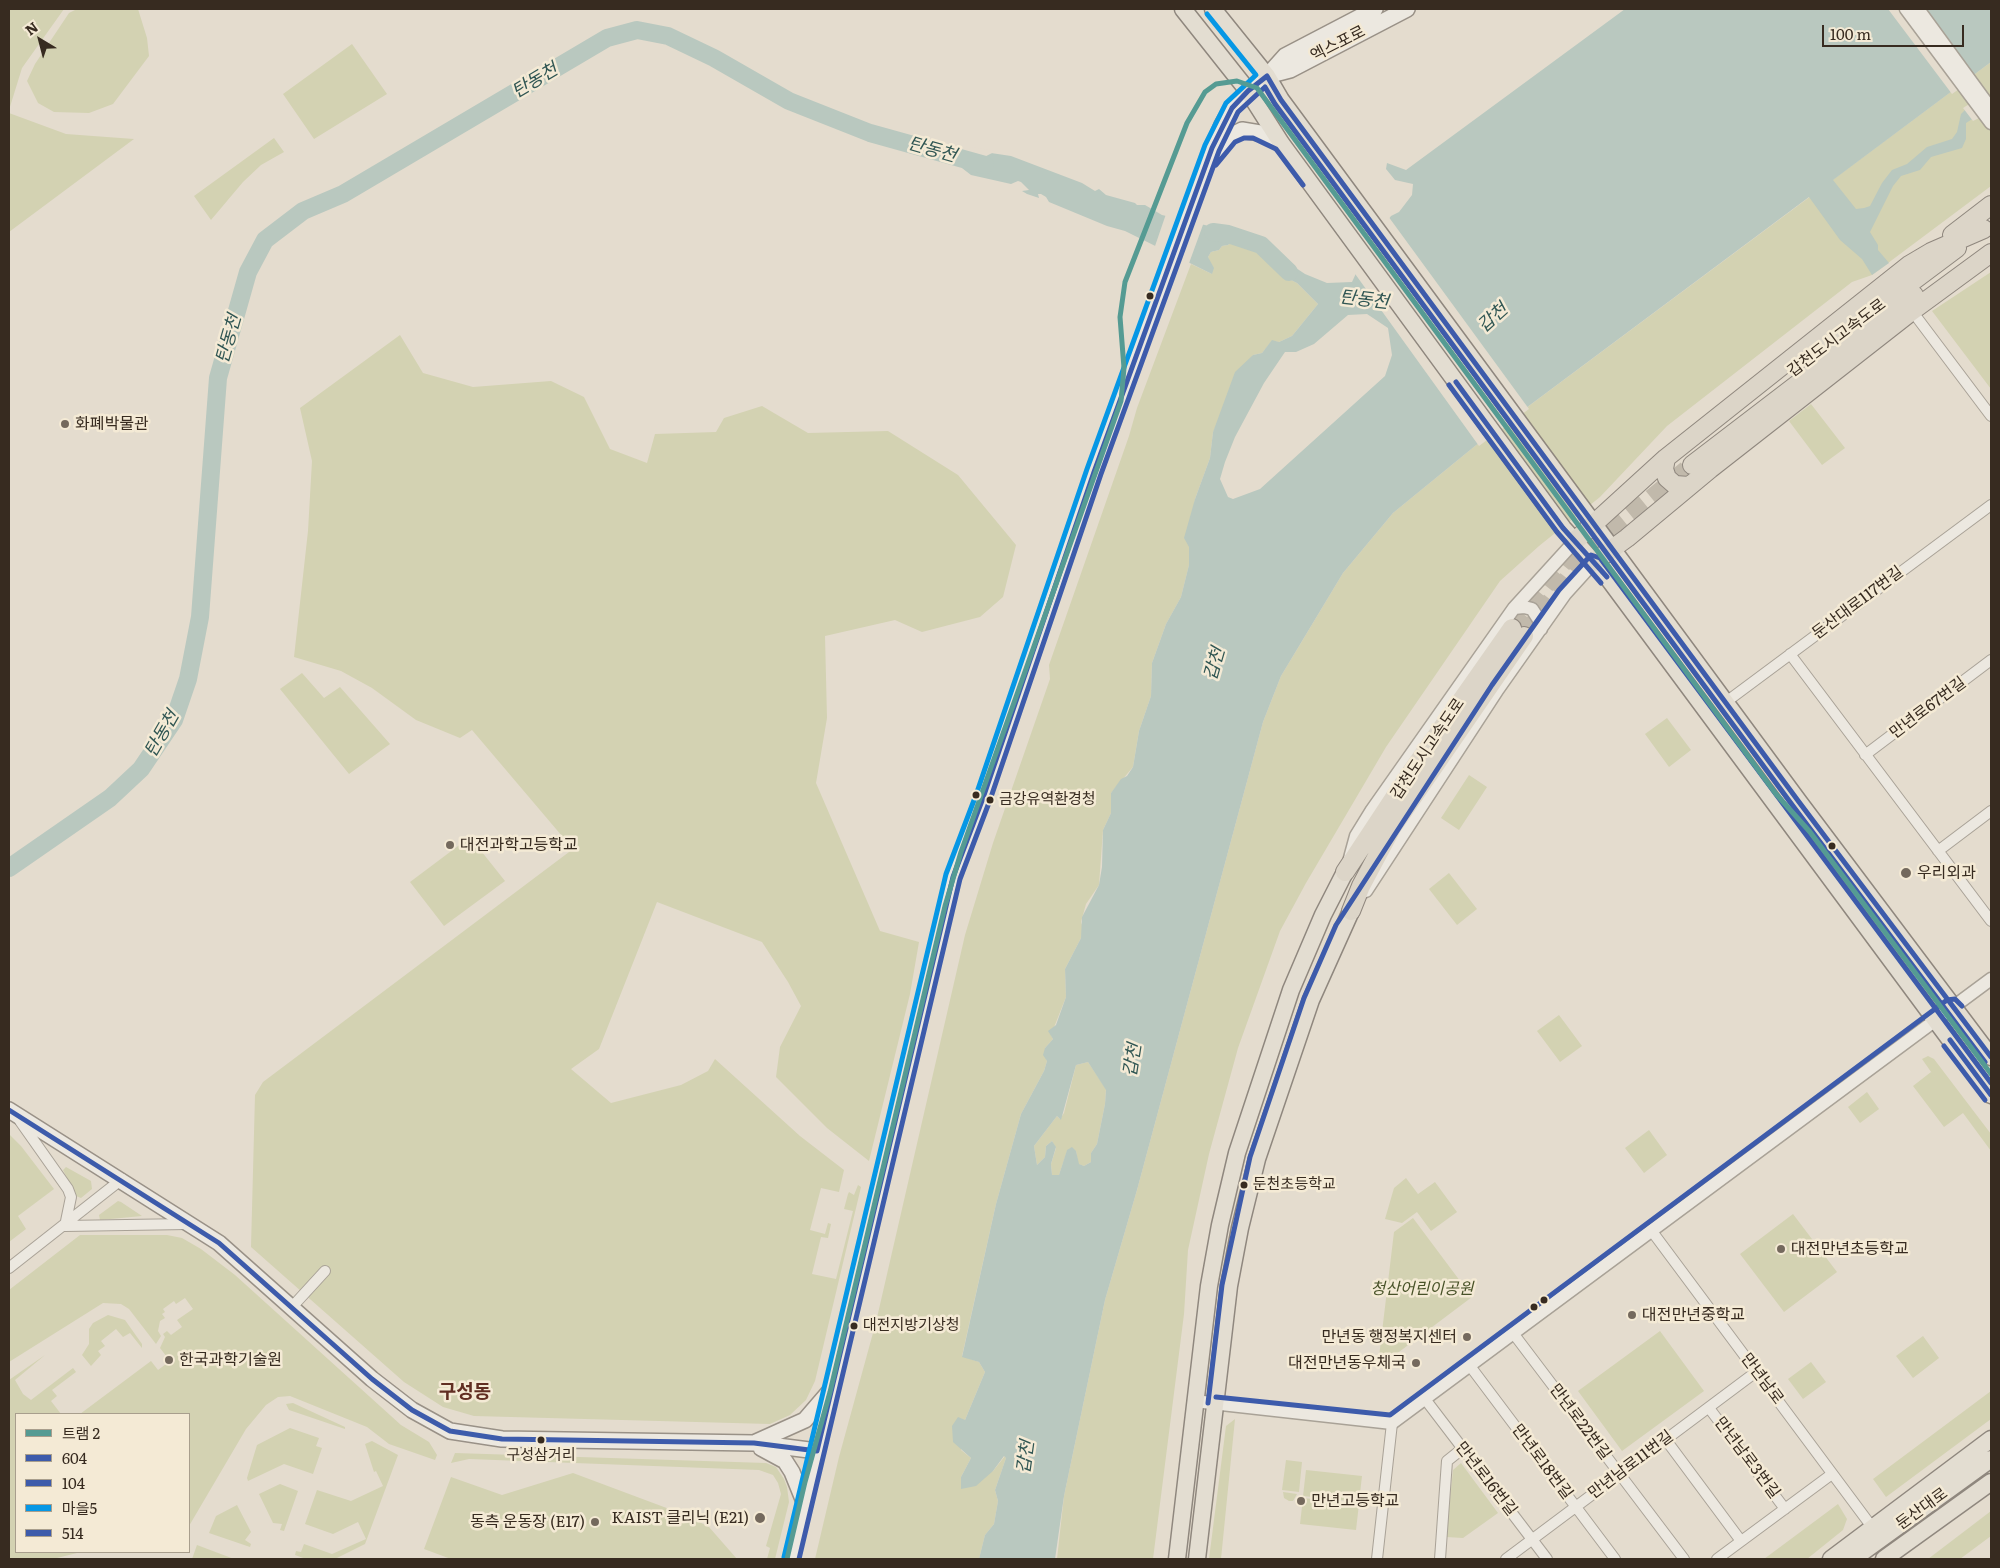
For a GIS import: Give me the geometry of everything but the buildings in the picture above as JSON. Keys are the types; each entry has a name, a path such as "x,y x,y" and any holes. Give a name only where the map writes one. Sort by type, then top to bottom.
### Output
{"highway":[{"path":"1575,541 1590,516 1666,458 1883,285 1931,252 1991,205"},
{"path":"1931,252 1989,231"},
{"name":"갑천도시고속도로","path":"1688,460 1989,231"},
{"path":"1594,562 1627,538 1689,486 1912,311 1991,253"},
{"path":"1666,458 1664,468 1667,478 1675,485 1689,486"},
{"name":"갑천도시고속도로","path":"1345,872 1422,757 1518,632 1392,828 1361,886 1351,911"}],"main road":[{"path":"1183,9 1248,91 1282,143 1562,528 1594,562 1991,1095"},
{"path":"1212,9 1267,76 1281,100 1991,1057"},
{"name":"엑스포로","path":"1203,172 1222,125 1232,108 1248,91 1267,76 1285,56 1375,9"},
{"name":"엑스포로","path":"1267,76 1290,70 1407,9"},
{"path":"792,1559 953,877 983,798 1091,481 1203,172 1218,147 1230,136 1242,130 1266,134 1282,143"},
{"path":"1177,1559 1194,1401 1214,1260 1237,1153 1291,990 1323,916 1345,872"},
{"path":"1197,1559 1229,1286 1240,1228 1257,1159 1311,1000 1351,911"},
{"path":"12,1111 219,1243 372,1379 412,1410 450,1431 502,1439 754,1443 818,1451"},
{"path":"754,1443 806,1420 833,1388"},
{"path":"1831,1559 1991,1439"},
{"path":"754,1443 785,1461 792,1472 805,1504"},
{"name":"둔산대로","path":"1853,1559 1991,1459"},
{"name":"둔산대로","path":"1884,1559 1991,1482"},
{"path":"1902,1559 1991,1495"}],"street":[{"path":"1906,9 1991,123"},
{"path":"1918,9 1991,109"},
{"path":"1912,311 1991,416"},
{"name":"둔산대로117번길","path":"1726,702 1991,505"},
{"path":"1345,872 1356,836 1372,810 1514,608 1575,541"},
{"path":"1351,911 1373,882 1476,721 1576,580 1594,562"},
{"path":"1514,608 1524,607 1532,609 1540,623 1541,629"},
{"path":"1790,654 1991,921"},
{"name":"만년로67번길","path":"1865,756 1991,660"},
{"path":"1938,851 1991,811"},
{"path":"1194,1401 1392,1423 1952,1006 1991,979"},
{"path":"12,1111 68,1189 70,1202 65,1226"},
{"path":"9,1268 122,1180"},
{"path":"65,1226 190,1224"},
{"name":"만년남로","path":"1651,1230 1872,1528"},
{"path":"292,1307 325,1271"},
{"name":"만년로22번길","path":"1513,1333 1684,1559"},
{"name":"만년로18번길","path":"1470,1366 1615,1559"},
{"name":"만년남로11번길","path":"1506,1559 1756,1372"},
{"name":"만년로16번길","path":"1425,1399 1547,1559"},
{"name":"만년남로3번길","path":"1709,1408 1785,1509"},
{"path":"1377,1559 1392,1423"},
{"path":"1666,1440 1741,1541"},
{"path":"1440,1559 1446,1461 1462,1449"},
{"name":"만년남로3번길","path":"1717,1559 1832,1474"}],"green space":[{"path":"9,9 64,9 22,68 9,110"},
{"path":"77,9 138,9 147,38 149,56 113,104 89,113 54,112 38,103 27,81 35,64 69,13"},
{"path":"352,44 387,94 314,139 283,94"},
{"path":"1991,62 1991,186 1872,275 1852,282 1667,426 1600,497 1539,546 1500,581 1386,747 1280,931 1238,1048 1209,1154 1188,1250 1184,1314 1153,1559 1057,1559 1064,1496 1105,1300 1137,1190 1263,722 1281,676 1343,573 1393,513 1475,446"},
{"path":"9,113 66,134 134,139 9,232"},
{"path":"274,138 284,152 261,165 243,182 211,220 194,196"},
{"path":"1234,240 1252,246 1271,259 1287,278 1297,283 1318,304 1292,336 1279,342 1272,341 1262,353 1253,355 1213,432 1210,458 1195,499 1189,565 1181,597 1166,624 1152,663 1151,696 1139,731 1133,767 1111,793 1111,813 1103,830 1099,885 1086,904 1081,922 1083,928 1081,938 1065,969 1066,997 1051,1035 1053,1039 1045,1048 1047,1061 1044,1071 1021,1114 996,1204 962,1356 979,1362 985,1372 965,1420 961,1450 971,1458 961,1477 993,1471 1005,1456 1006,1458 995,1490 998,1501 994,1524 985,1535 979,1559 815,1559 839,1457 876,1322 965,935 993,843 1050,679 1049,665 1129,436 1137,408 1191,264 1212,274 1208,257 1211,252 1219,250 1222,246 1228,245"},
{"path":"1991,272 1991,389 1932,311"},
{"path":"400,335 423,373 473,387 551,381 584,397 610,449 647,463 655,434 716,432 724,418 762,406 808,433 888,431 958,475 1016,545 1003,597 980,617 922,632 895,620 825,636 827,718 816,783 880,931 919,942 910,994 869,1161 827,1128 776,1077 780,1047 801,1006 762,942 657,902 599,1049 571,1069 611,1103 681,1085 708,1071 715,1059 800,1136 844,1170 839,1192 821,1188 810,1230 825,1234 828,1223 831,1224 828,1238 821,1237 812,1274 836,1279 853,1211 844,1209 848,1194 849,1192 854,1195 858,1185 861,1187 815,1381 806,1400 790,1415 770,1424 474,1416 443,1407 404,1382 251,1247 255,1095 263,1082 573,849 472,730 460,738 416,720 372,688 341,671 294,657 308,531 312,461 300,408"},
{"path":"1811,404 1845,448 1822,465 1789,421"},
{"path":"302,673 324,698 340,687 390,744 349,774 280,689"},
{"path":"1667,718 1691,750 1669,767 1645,734"},
{"path":"1469,775 1487,787 1459,830 1441,818"},
{"path":"470,837 505,881 444,926 410,882"},
{"path":"1449,873 1477,909 1457,925 1429,889"},
{"path":"1559,1015 1582,1046 1560,1062 1537,1031"},
{"path":"1928,1056 1934,1059 1991,1134 1991,1151 1963,1113 1944,1127 1913,1086 1931,1072 1936,1079 1922,1059"},
{"path":"1088,1062 1106,1089 1097,1144 1091,1153 1091,1162 1084,1166 1078,1164 1076,1151 1067,1151 1059,1175 1052,1175 1051,1164 1056,1148 1052,1141 1046,1146 1045,1157 1037,1165 1034,1146 1057,1116 1060,1119 1064,1113 1076,1065"},
{"path":"1867,1092 1879,1109 1860,1123 1848,1107"},
{"path":"1649,1130 1667,1155 1644,1173 1625,1148"},
{"path":"9,1134 21,1146 54,1189 18,1216 26,1229 9,1242"},
{"path":"66,1167 91,1181 92,1189 81,1198 76,1196 63,1170"},
{"path":"1406,1178 1418,1194 1435,1182 1457,1212 1431,1231 1417,1212 1402,1223 1385,1219 1394,1188"},
{"path":"118,1201 142,1216 100,1220 99,1215"},
{"path":"1793,1214 1837,1272 1784,1312 1740,1254"},
{"name":"청산어린이공원","path":"1413,1218 1472,1297 1391,1358 1379,1357 1394,1232"},
{"path":"80,1235 167,1235 182,1238 201,1249 235,1275 401,1425 429,1442 437,1455 435,1460 389,1444 367,1427 290,1396 278,1397 266,1405 246,1429 190,1524 190,1413 81,1413 151,1361 158,1370 170,1361 160,1348 165,1337 163,1334 167,1331 171,1335 182,1327 177,1320 193,1309 185,1298 176,1304 174,1301 163,1309 165,1312 162,1314 165,1318 160,1321 158,1331 161,1336 156,1344 129,1309 121,1304 103,1303 9,1362 9,1290"},
{"path":"108,1315 125,1320 142,1344 142,1348 130,1333 123,1337 116,1329 101,1341 105,1346 98,1351 101,1355 91,1366 82,1355 89,1344 89,1329 93,1323"},
{"path":"1660,1331 1704,1391 1622,1451 1578,1391"},
{"path":"1923,1336 1939,1358 1913,1378 1896,1356"},
{"path":"45,1355 15,1380 23,1394 31,1400 73,1368 76,1372 52,1390 57,1396 51,1401 60,1413 15,1413 15,1553 77,1553 53,1559 9,1559 9,1380"},
{"path":"1811,1362 1826,1382 1803,1399 1788,1379"},
{"path":"1991,1391 1991,1419 1886,1497 1873,1479"},
{"path":"293,1403 345,1427 345,1429 289,1410 286,1404"},
{"path":"1235,1419 1221,1559 1209,1559 1226,1426"},
{"path":"290,1428 319,1438 316,1446 322,1448 313,1474 284,1464 248,1481 247,1478 257,1445"},
{"path":"372,1441 398,1455 365,1544 335,1559 306,1559 295,1555 296,1551 301,1552 304,1544 332,1554 366,1539 358,1522 333,1534 305,1524 317,1490 351,1501 383,1486 376,1471 374,1472 365,1444"},
{"path":"455,1453 766,1463 776,1467 784,1479 789,1502 775,1559 767,1559 770,1548 766,1546 781,1494 778,1483 773,1475 759,1470 469,1459 451,1463"},
{"path":"1286,1460 1302,1462 1299,1492 1282,1490"},
{"path":"1461,1463 1498,1513 1463,1538 1446,1537 1453,1470"},
{"path":"1306,1470 1362,1476 1359,1502 1303,1496"},
{"name":"동측 운동장 (E17)","path":"573,1473 688,1516 709,1527 737,1559 451,1559 424,1549 451,1477 502,1495"},
{"path":"280,1484 298,1491 284,1531 280,1530 282,1524 273,1523 259,1494"},
{"path":"1283,1492 1297,1494 1293,1501 1289,1501 1284,1498"},
{"path":"1303,1498 1359,1504 1356,1530 1300,1524"},
{"path":"1838,1504 1847,1519 1843,1530 1807,1559 1764,1559"},
{"path":"237,1505 251,1532 245,1540 251,1544 250,1547 209,1533 216,1516"},
{"path":"1991,1511 1991,1536 1960,1559 1928,1559"},
{"path":"197,1545 234,1559 192,1559"}],"water":[{"name":"갑천","path":"1625,9 1991,9 1991,62 1833,180 1856,209 1870,206 1882,183 1892,170 1907,164 1927,147 1952,139 1957,132 1961,114 1969,106 1977,116 1966,123 1966,139 1962,148 1931,157 1920,170 1901,176 1893,186 1870,232 1878,245 1878,250 1889,263 1872,275 1862,259 1840,240 1809,197 1475,446 1393,513 1343,573 1281,676 1263,722 1137,1190 1105,1300 1064,1496 1055,1559 979,1559 985,1535 994,1524 998,1501 995,1490 1006,1458 1004,1456 993,1471 976,1486 961,1489 961,1477 971,1458 953,1442 952,1426 958,1417 965,1420 985,1372 979,1362 962,1357 996,1204 1021,1114 1044,1071 1047,1061 1043,1055 1045,1048 1053,1039 1048,1031 1056,1025 1066,997 1065,969 1081,938 1082,917 1099,885 1102,867 1103,830 1111,813 1111,793 1133,767 1139,731 1151,696 1152,663 1166,624 1181,597 1189,565 1189,547 1184,538 1195,499 1210,458 1213,432 1235,372 1253,355 1262,353 1272,340 1279,342 1292,336 1318,304 1297,283 1287,278 1271,259 1275,254 1305,274 1327,283 1352,282 1368,247 1391,216 1399,212 1412,195 1413,184 1395,180 1386,169 1387,163 1406,170","holes":["1367,314 1388,328 1392,355 1385,376 1260,489 1233,499 1228,497 1220,479 1225,462 1235,437 1264,383 1285,352 1296,352 1314,344 1348,315","1088,1062 1106,1090 1097,1144 1091,1153 1091,1162 1084,1166 1079,1164 1076,1151 1072,1147 1067,1150 1059,1175 1052,1175 1051,1164 1056,1147 1052,1141 1046,1146 1045,1157 1037,1165 1034,1146 1057,1116 1061,1120 1076,1065"]},
{"path":"971,150 1011,156 1082,183 1095,191 1099,189 1106,195 1137,205 1145,205 1162,215 1209,226 1226,225 1238,230 1234,240 1228,245 1222,246 1219,250 1211,252 1208,257 1214,268 1212,274 1125,231 1107,226 1049,202 1041,194 1038,194 1039,198 1027,194 1022,191 1029,190 1021,182 1018,181 1011,184 971,175 958,165"}],"pier":[{"path":"1888,9 1924,9 1976,77 1952,94"},
{"path":"1974,101 1981,117 1973,121 1963,108"},
{"path":"971,147 996,151 959,170 956,164"},
{"path":"1166,214 1204,222 1188,266 1154,249"},
{"path":"1388,216 1529,409 1479,446 1353,271 1366,246"}],"waterway":[{"name":"탄동천","path":"9,868 110,798 141,769 174,720 188,679 200,617 218,378 248,272 265,240 303,211 343,194 607,38 637,30 668,36 714,58 789,101 870,133 985,165"},
{"name":"탄동천","path":"1213,232 1228,234 1261,245 1289,272"}],"tunnel":[{"path":"1524,636 1578,565 1602,538 1692,465"},
{"path":"1512,628 1571,553"}],"tram line":[{"name":"2","path":"787,1559 805,1482 830,1392 945,906 961,852 1121,401 1124,368 1120,317 1125,282 1187,123 1205,92 1216,84 1237,81 1257,88 1776,794 1810,832 1991,1074"}],"transit line":[{"name":"마을5","path":"784,1557 946,874 976,795 1087,469 1205,145 1226,103 1256,75 1207,14"},
{"name":"604","path":"9,1110 219,1243 372,1379 412,1410 450,1431 502,1439 754,1443 817,1451 953,877 983,798 1094,472 1212,148 1232,108 1248,91 1267,76 1281,100 1799,802 1991,1057"},
{"name":"104","path":"799,1559 960,879 990,800 1101,474 1219,151 1238,112 1265,87 1275,104 1793,806 1985,1062"},
{"name":"104","path":"1216,165 1235,142 1244,138 1253,138 1276,149 1303,185"},
{"name":"604","path":"1456,382 1563,528 1607,577"},
{"name":"104","path":"1449,385 1557,532 1601,583"},
{"name":"514","path":"1208,1403 1222,1285 1250,1157 1304,998 1336,925 1492,685 1559,590 1591,555 1600,558 1991,1083"},
{"name":"514","path":"1216,1397 1390,1415 1947,1000 1955,999 1962,1006"},
{"name":"604","path":"1950,1040 1991,1095"},
{"name":"104","path":"1944,1046 1985,1100"}],"place":[{"name":"화폐박물관","path":"65,424"},
{"name":"금강유역환경청","path":"990,800"},
{"name":"대전과학고등학교","path":"450,845"},
{"name":"우리외과","path":"1906,873"},
{"name":"둔천초등학교","path":"1244,1185"},
{"name":"대전만년초등학교","path":"1781,1249"},
{"name":"대전만년중학교","path":"1632,1315"},
{"name":"대전지방기상청","path":"854,1326"},
{"name":"만년동 행정복지센터","path":"1467,1337"},
{"name":"한국과학기술원","path":"169,1360"},
{"name":"대전만년동우체국","path":"1416,1363"},
{"name":"구성삼거리","path":"541,1440"},
{"name":"만년고등학교","path":"1301,1501"},
{"name":"KAIST 클리닉 (E21)","path":"760,1518"},
{"name":"동측 운동장 (E17)","path":"595,1522"}],"district":[{"name":"구성동","path":"465,1392"}]}
